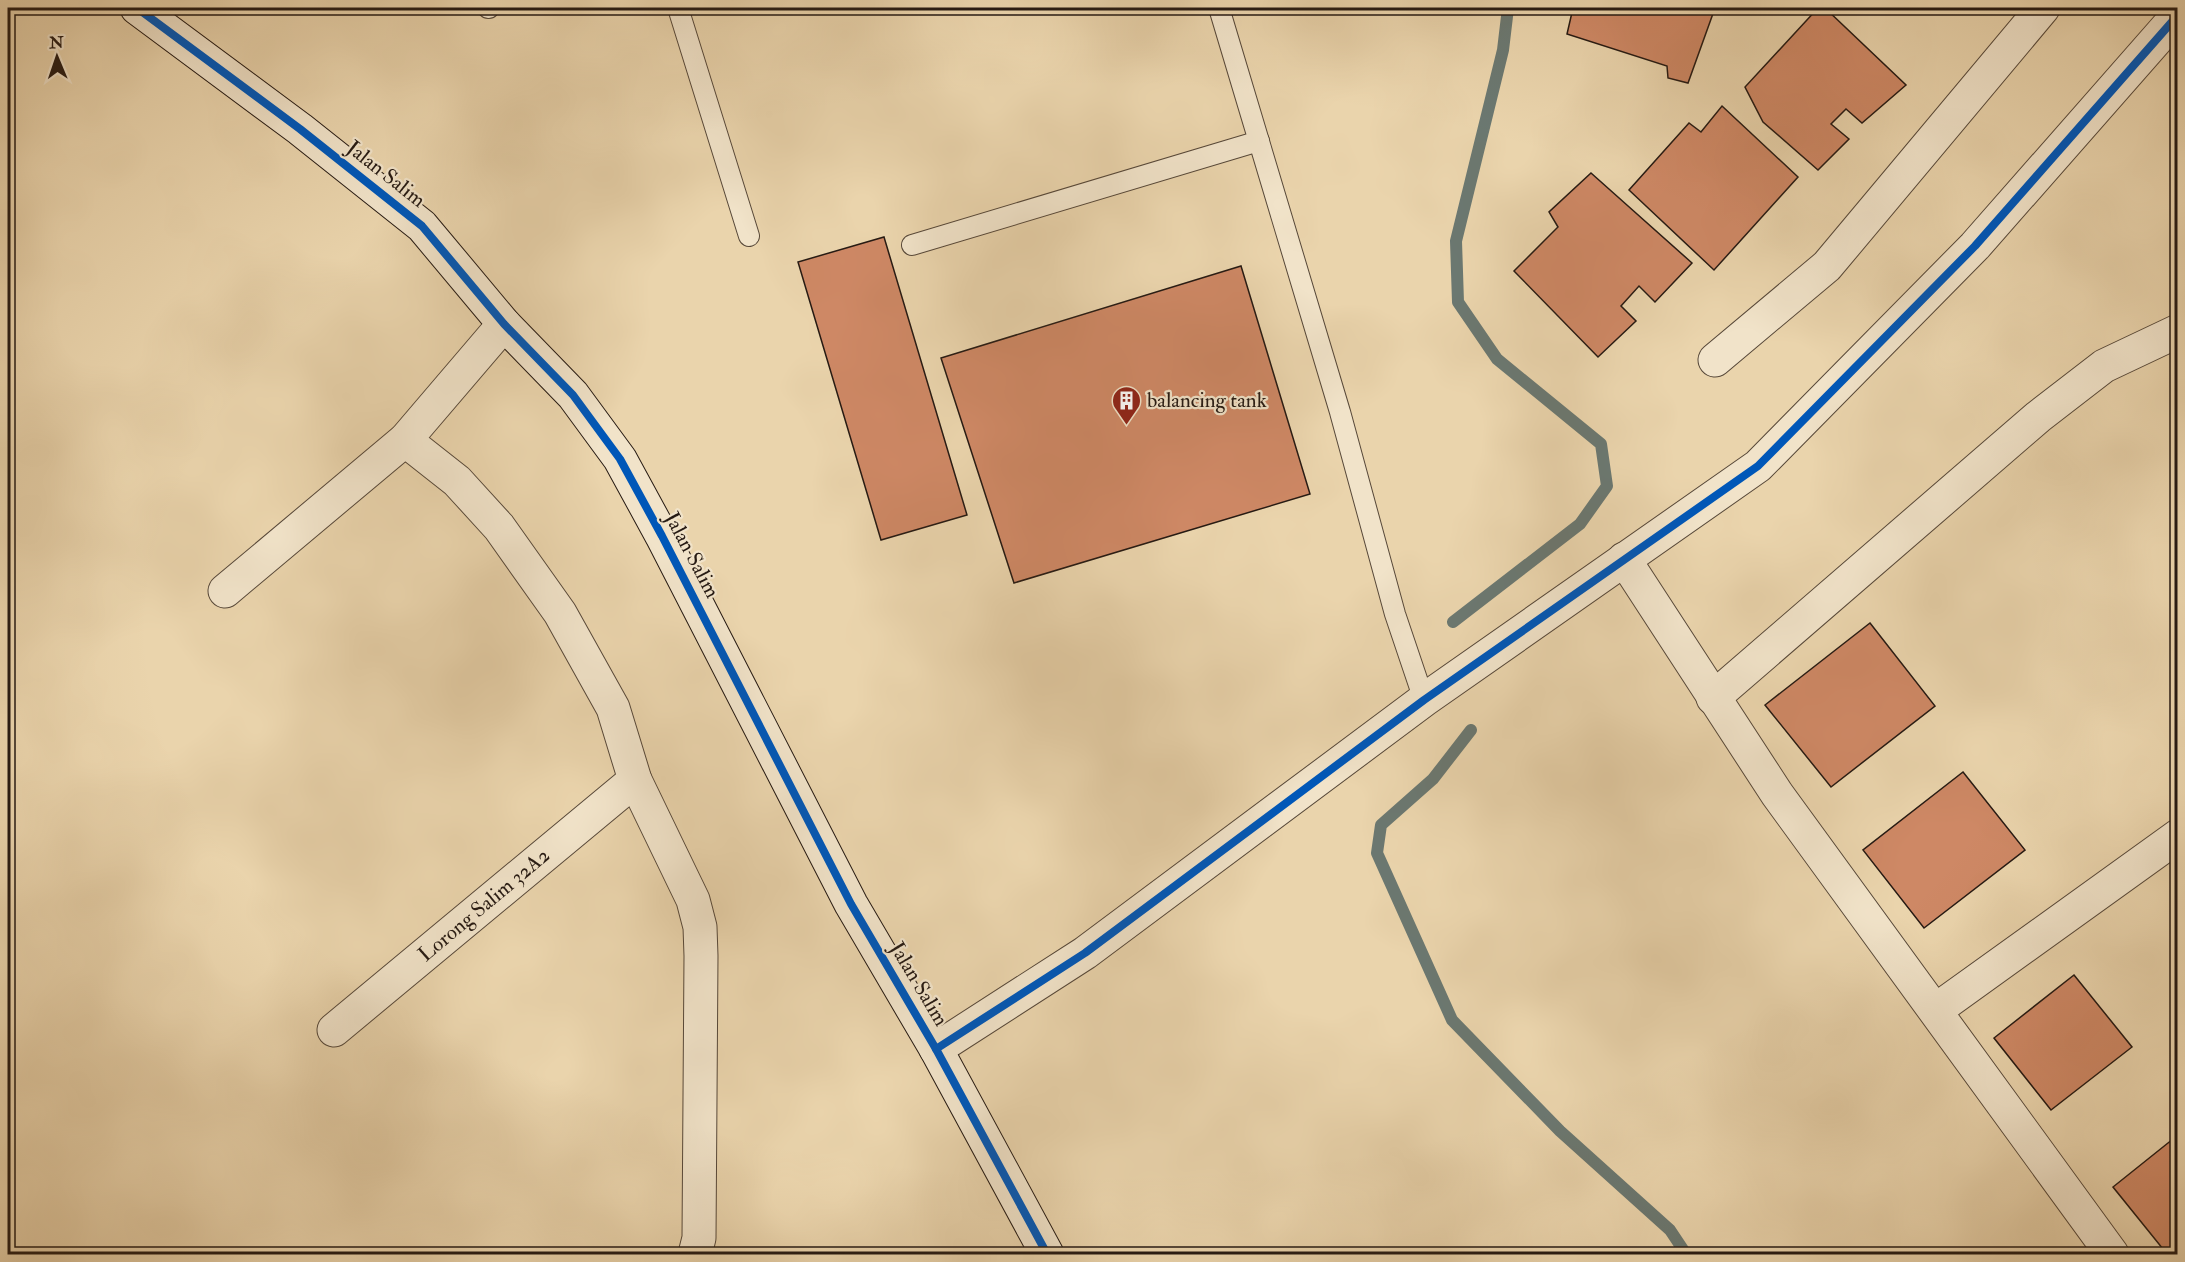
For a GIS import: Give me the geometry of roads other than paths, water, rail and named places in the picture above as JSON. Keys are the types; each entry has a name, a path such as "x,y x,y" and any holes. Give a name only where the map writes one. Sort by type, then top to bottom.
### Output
{"street":[{"name":"Jalan Salim","path":"138,8 300,129 422,226 504,324 573,395 620,459 756,715 851,904 936,1049 1047,1254"},
{"path":"1715,360 1827,266 2027,13"},
{"path":"936,1049 1084,953 1424,700 1758,466 1975,246 2178,15"},
{"path":"225,591 405,440 504,324"},
{"path":"1713,698 2038,417 2104,366 2178,332"},
{"path":"405,440 457,481 499,527 560,613 613,708 635,780 693,900 700,927 703,1037 699,1238 695,1254"},
{"path":"1624,559 1777,794 2112,1254"},
{"name":"Lorong Salim 32A2","path":"334,1030 635,780"},
{"path":"1936,1010 2178,836"}],"lane":[{"path":"678,8 749,236"},
{"path":"1219,8 1340,412 1395,614 1424,700"},
{"path":"912,245 1259,141"}],"waterway":[{"path":"1453,622 1580,524 1607,486 1601,444 1497,359 1458,302 1456,241 1503,50 1508,8"},
{"path":"1471,730 1433,779 1381,825 1377,853 1452,1020 1560,1131 1670,1230 1686,1254"}],"place":[{"name":"balancing tank","path":"1126,426"}]}
